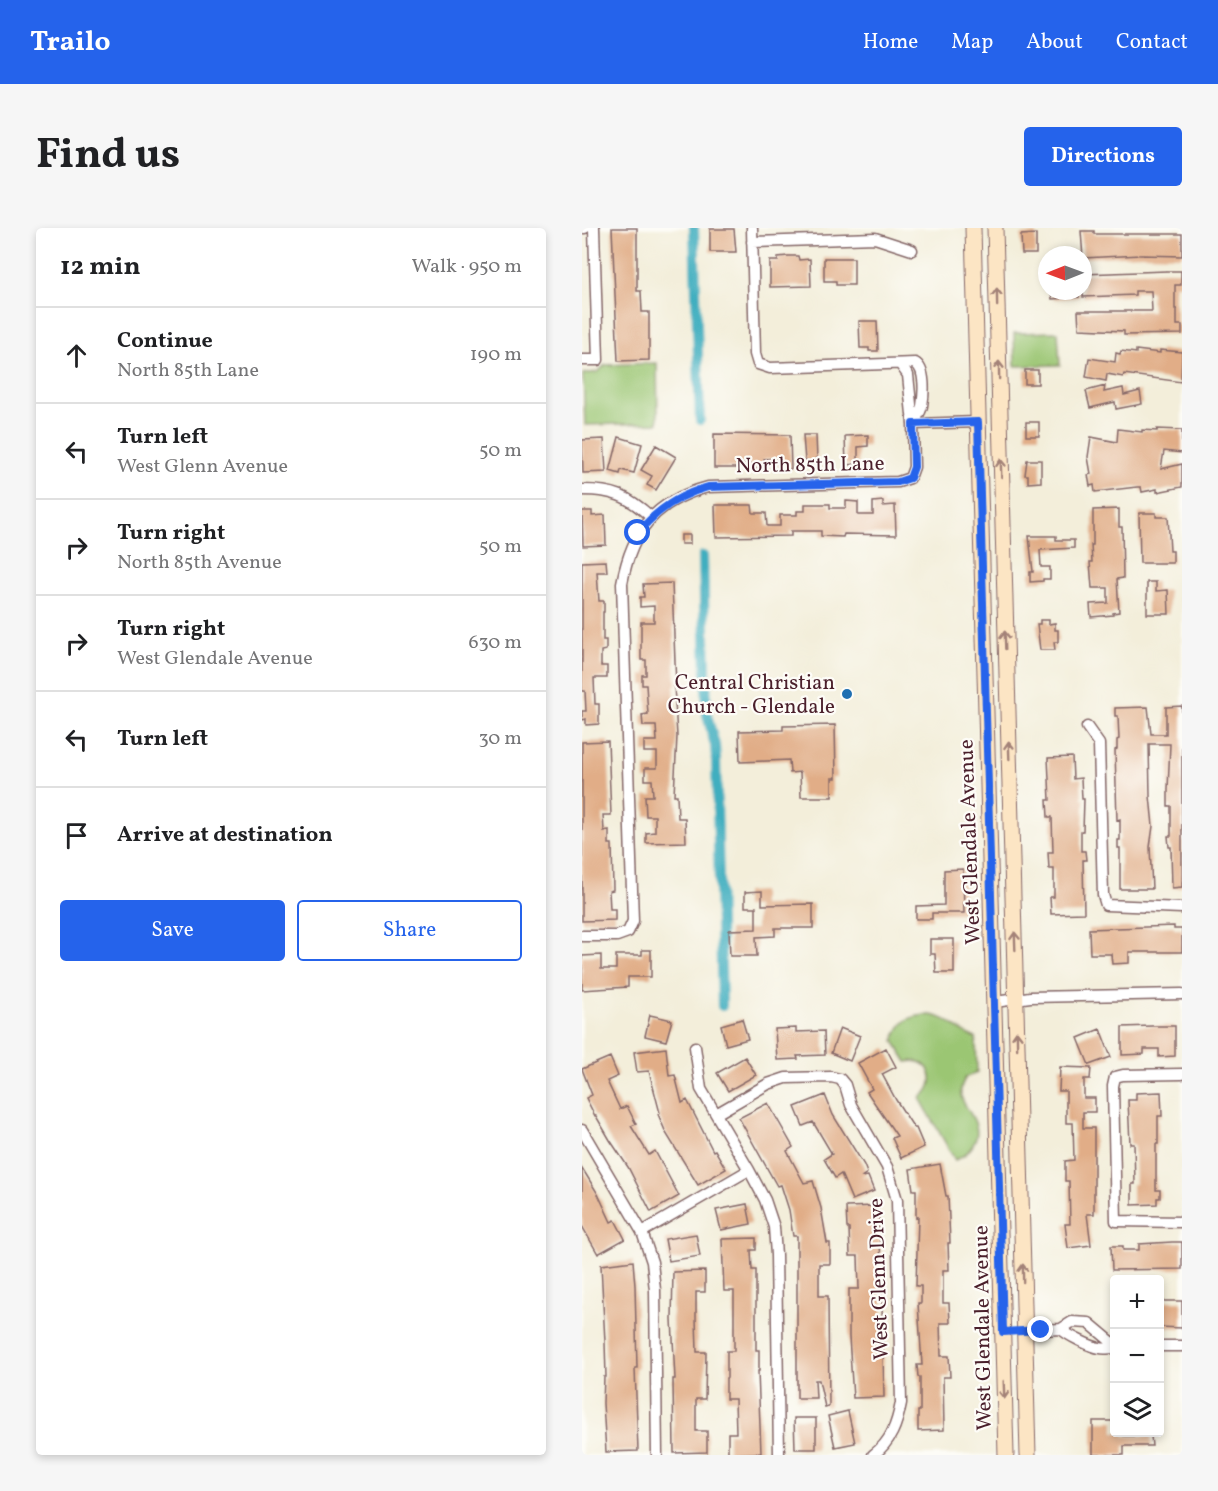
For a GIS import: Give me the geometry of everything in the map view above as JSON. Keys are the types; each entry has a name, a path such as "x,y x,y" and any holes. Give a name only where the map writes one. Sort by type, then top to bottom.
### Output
{"main road":[{"name":"West Glendale Avenue","path":"973,228 1006,1455"},
{"name":"West Glendale Avenue","path":"995,228 1028,1455"},
{"path":"978,422 1000,421"},
{"path":"1003,1332 1024,1331"}],"street":[{"path":"582,360 598,360 594,228"},
{"path":"752,228 755,354 758,364 770,368 909,362 920,366 923,383 922,408 913,424"},
{"path":"752,242 875,238 912,250"},
{"path":"900,364 908,375 913,424"},
{"path":"909,384 923,383"},
{"path":"913,424 978,422"},
{"name":"North 85th Lane","path":"651,517 680,497 708,487 898,482 910,478 914,467 913,424"},
{"path":"582,490 612,492 623,496 634,501 651,517 638,533 627,559 622,583 633,921 628,932 617,936 582,936"},
{"path":"1087,727 1099,744 1103,895 1106,905 1182,908"},
{"path":"995,1002 1030,997 1182,994"},
{"path":"695,1047 701,1089 749,1170 770,1213 776,1241 779,1455"},
{"path":"1182,1074 1123,1075 1115,1077 1113,1086 1116,1221 1182,1222"},
{"name":"West Glenn Drive","path":"716,1114 768,1084 786,1078 831,1077 840,1079 845,1085 851,1105 887,1167 897,1200 901,1403 897,1422 877,1452"},
{"path":"582,1130 642,1232 652,1262 655,1290 657,1455"},
{"path":"642,1232 749,1170"},
{"path":"1024,1331 1061,1329 1072,1322 1089,1323 1110,1342"},
{"path":"1081,1340 1089,1323"},
{"path":"1061,1329 1069,1337 1099,1348 1110,1347"},
{"path":"1164,1346 1182,1346"}],"green space":[{"path":"1058,332 1060,365 1015,366 1014,333"},
{"path":"657,363 658,423 585,425 583,374 598,372 605,365"},
{"path":"931,1015 943,1019 976,1038 977,1072 966,1077 961,1091 977,1132 972,1147 955,1160 920,1098 930,1086 931,1079 927,1067 915,1061 907,1062 894,1041 899,1028 907,1020 917,1016"}],"building":[{"path":"612,228 637,228 637,291 641,291 642,312 649,312 649,360 618,361"},
{"path":"710,229 734,229 736,252 710,252"},
{"path":"1081,231 1094,231 1094,234 1182,234 1182,256 1092,258 1092,246 1082,246"},
{"path":"1036,234 1036,254 1022,254 1021,235"},
{"path":"798,256 799,260 810,259 811,286 770,287 770,261 778,261 778,257"},
{"path":"824,258 854,258 854,285 836,285 836,281 824,281"},
{"path":"1181,271 1181,285 1175,285 1175,309 1177,309 1177,325 1182,325 1182,334 1124,335 1124,331 1079,329 1078,311 1152,311 1151,291 1135,291 1135,295 1092,297 1092,274"},
{"path":"859,321 877,321 878,351 860,348"},
{"path":"1136,350 1160,353 1160,350 1182,352 1181,382 1124,374 1123,377 1107,374 1106,381 1086,377 1089,358 1115,362 1116,353 1120,354 1121,351 1136,353"},
{"path":"1025,370 1038,370 1038,384 1025,384"},
{"path":"1105,386 1104,392 1123,388 1124,395 1140,391 1142,404 1116,409 1115,402 1090,408 1086,391"},
{"path":"1026,422 1039,422 1039,436 1026,436"},
{"path":"1118,429 1142,432 1142,430 1157,431 1157,429 1182,430 1182,453 1164,451 1161,469 1182,464 1182,487 1157,492 1157,489 1142,492 1141,487 1137,487 1095,492 1094,485 1090,486 1088,475 1091,474 1088,457 1091,437 1117,442"},
{"path":"714,434 790,435 791,469 779,469 779,458 764,459 765,469 754,469 754,464 738,464 738,468 714,468"},
{"path":"803,435 816,435 817,461 805,461"},
{"path":"868,435 868,446 858,447 858,464 846,465 845,436"},
{"path":"619,437 642,444 634,473 621,470 620,474 610,471"},
{"path":"604,439 606,472 583,473 582,440"},
{"path":"656,445 676,457 656,490 647,485 652,476 641,470"},
{"path":"1027,460 1041,460 1041,482 1028,483 1028,475 1025,475"},
{"path":"846,501 858,502 858,515 873,515 873,502 883,501 883,506 895,505 896,535 844,534 843,537 821,536 821,531 791,531 791,536 716,537 715,505 752,505 753,513 766,513 767,526 780,526 780,515 797,515 797,511 805,511 805,504 830,504 830,508 846,508"},
{"path":"1119,509 1119,527 1122,527 1123,578 1117,579 1119,612 1113,615 1091,617 1090,604 1108,603 1108,588 1092,588 1090,562 1092,562 1091,545 1093,545 1093,510"},
{"path":"582,511 592,511 592,516 605,515 606,545 583,546"},
{"path":"1139,513 1156,513 1156,517 1168,517 1173,563 1140,563"},
{"path":"681,535 690,535 690,544 681,544"},
{"path":"1029,536 1056,536 1056,540 1074,540 1074,548 1040,550 1041,567 1050,567 1050,579 1030,582 1030,572 1033,572"},
{"path":"606,561 607,572 597,572 599,601 604,601 603,640 606,640 606,650 601,651 601,666 607,666 607,678 594,678 595,704 599,704 599,724 586,725 586,719 582,720 582,711 586,711 585,691 582,691 582,562"},
{"path":"1147,582 1156,582 1156,591 1168,590 1169,614 1147,614"},
{"path":"672,583 677,736 674,795 677,795 678,818 685,818 686,842 646,843 646,833 655,832 655,816 646,816 645,796 653,796 652,780 645,780 645,768 657,768 657,752 644,752 644,741 657,741 656,726 643,726 642,715 648,714 646,685 642,685 642,675 646,675 646,660 641,660 641,622 654,622 654,606 640,607 640,597 644,597 643,584"},
{"path":"1040,620 1049,620 1049,624 1055,623 1055,630 1058,630 1058,642 1054,642 1055,650 1040,650 1037,624 1040,624"},
{"path":"1182,706 1182,887 1172,888 1171,847 1169,847 1168,836 1171,836 1171,806 1168,806 1170,744 1149,744 1153,826 1150,847 1152,889 1120,889 1118,840 1120,840 1120,819 1117,820 1115,750 1119,739 1118,716 1115,716 1115,708 1148,707 1151,734 1166,734 1166,707"},
{"path":"835,725 836,778 832,778 832,797 801,797 800,772 790,773 789,760 740,762 739,731 783,730 783,726"},
{"path":"608,741 611,815 603,815 604,831 609,830 609,844 612,844 613,890 609,891 610,909 615,909 615,920 582,921 582,742"},
{"path":"1072,757 1073,779 1081,778 1082,799 1084,799 1081,851 1085,851 1086,860 1083,860 1084,913 1051,914 1050,897 1054,897 1054,869 1049,869 1048,852 1053,852 1052,817 1048,817 1047,800 1050,800 1048,758"},
{"path":"963,869 964,913 932,913 932,919 916,919 916,906 944,905 944,870"},
{"path":"762,891 762,905 813,904 813,928 775,928 775,936 756,937 757,956 730,956 729,930 756,929 756,907 745,907 745,892"},
{"path":"1174,926 1174,929 1182,929 1182,952 1129,952 1129,963 1112,964 1111,954 1090,954 1089,929"},
{"path":"930,939 954,939 954,973 936,973 935,954 930,954"},
{"path":"642,950 651,950 651,977 628,977 628,987 582,990 582,956 601,955 601,969 616,969 616,955 642,955"},
{"path":"650,1015 672,1020 666,1041 645,1036"},
{"path":"742,1019 748,1039 726,1045 721,1025"},
{"path":"1175,1026 1175,1056 1159,1057 1159,1049 1144,1049 1144,1054 1122,1055 1122,1027"},
{"path":"796,1028 796,1032 824,1031 825,1055 797,1056 798,1059 777,1060 775,1029"},
{"path":"840,1028 860,1036 850,1061 831,1053"},
{"path":"1100,1029 1111,1057 1089,1065 1078,1038"},
{"path":"666,1048 669,1076 675,1075 682,1103 687,1100 713,1151 715,1150 726,1169 698,1185 666,1133 658,1114 660,1113 649,1071 637,1072 634,1052"},
{"path":"886,1048 896,1067 882,1074 896,1100 916,1128 924,1147 901,1158 892,1138 897,1136 867,1092 872,1089 858,1063"},
{"path":"610,1057 618,1076 607,1081 620,1109 627,1106 636,1124 631,1126 649,1155 655,1151 679,1196 651,1212 628,1167 586,1098 592,1095 582,1069"},
{"path":"745,1057 756,1075 728,1091 717,1073"},
{"path":"1060,1067 1091,1068 1090,1079 1084,1079 1084,1098 1095,1098 1095,1112 1083,1112 1083,1128 1094,1128 1094,1214 1087,1214 1091,1245 1068,1248 1065,1224 1070,1224 1069,1181 1065,1181 1065,1161 1074,1160 1073,1123 1066,1123 1066,1091 1059,1091"},
{"path":"1161,1092 1162,1116 1158,1116 1158,1144 1156,1144 1156,1190 1160,1190 1160,1198 1157,1198 1157,1204 1132,1205 1132,1184 1135,1184 1134,1144 1130,1144 1128,1100 1136,1100 1136,1093"},
{"path":"825,1095 833,1115 864,1165 867,1173 861,1177 868,1176 874,1191 852,1200 841,1174 835,1178 824,1159 832,1154 813,1122 803,1126 795,1107"},
{"path":"768,1103 793,1147 787,1151 804,1183 813,1181 821,1208 827,1243 830,1243 830,1264 819,1264 819,1296 828,1296 829,1406 825,1407 819,1380 815,1380 816,1398 797,1398 797,1236 793,1236 789,1210 781,1185 777,1186 739,1118"},
{"path":"940,1164 946,1196 948,1196 950,1243 948,1243 949,1270 943,1270 943,1303 949,1303 950,1323 940,1323 941,1356 949,1356 950,1377 943,1377 944,1430 918,1431 920,1377 918,1377 917,1365 922,1365 918,1303 921,1303 921,1286 916,1286 918,1217 916,1218 916,1190 913,1190 910,1169"},
{"path":"582,1168 611,1222 615,1220 625,1239 598,1254 582,1226"},
{"path":"747,1204 751,1224 721,1230 716,1210"},
{"path":"878,1206 884,1397 853,1398 849,1289 859,1289 858,1256 850,1256 846,1207"},
{"path":"696,1234 700,1256 669,1261 665,1239"},
{"path":"756,1238 756,1250 751,1250 752,1270 756,1270 756,1350 759,1350 761,1453 728,1454 728,1433 736,1433 735,1399 726,1399 727,1351 734,1351 734,1291 724,1291 722,1239"},
{"path":"1182,1242 1182,1269 1112,1270 1111,1246 1123,1246 1123,1250 1139,1250 1139,1244"},
{"path":"633,1261 638,1451 606,1452 603,1403 604,1377 606,1377 601,1265"},
{"path":"705,1271 705,1292 696,1292 697,1352 706,1352 705,1399 696,1399 696,1431 707,1431 707,1452 674,1453 673,1272"},
{"path":"1164,1301 1182,1301 1182,1328 1164,1327"},
{"path":"848,1411 855,1443 835,1447 828,1416"},
{"path":"794,1418 816,1418 816,1449 795,1449"},
{"path":"1093,1421 1110,1421 1110,1437 1151,1437 1152,1446 1124,1446 1124,1455 1093,1455"}],"waterway":[{"path":"694,228 700,420"},
{"path":"703,556 707,715 715,745 716,759 722,1006"}],"place":[{"name":"Central Christian Church - Glendale","path":"847,694"}],"route":[{"path":"638,533 662,508 680,497 708,487 898,482 910,478 914,467 913,424 978,422 1003,1332 1041,1330"}]}
